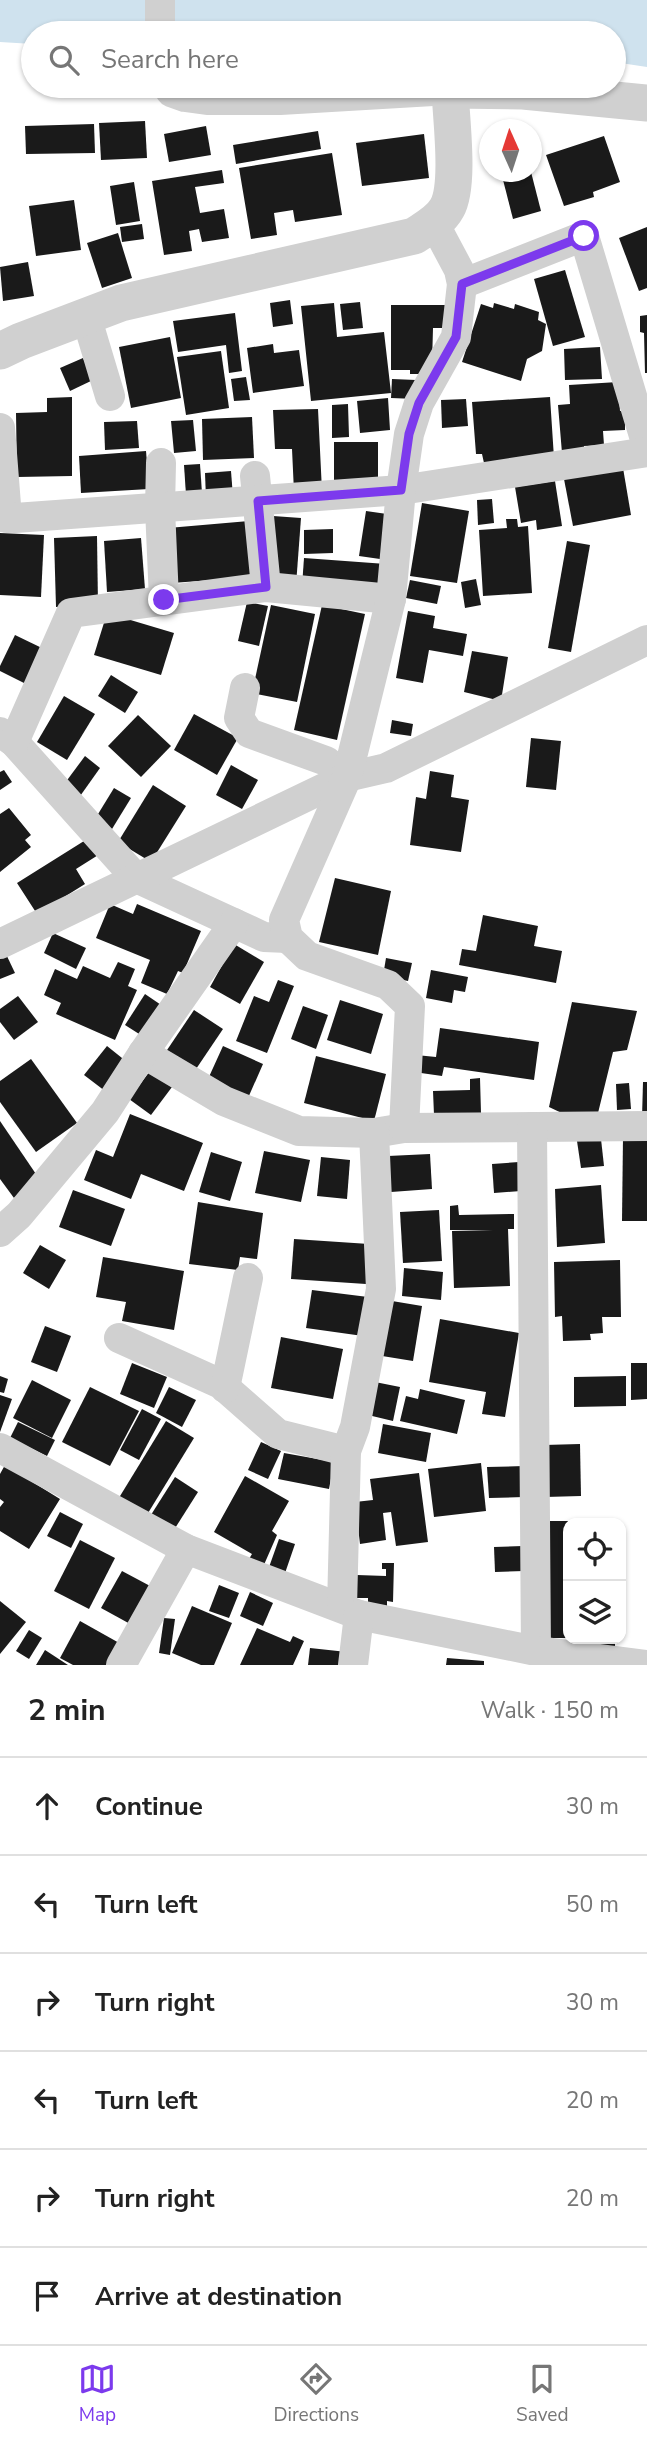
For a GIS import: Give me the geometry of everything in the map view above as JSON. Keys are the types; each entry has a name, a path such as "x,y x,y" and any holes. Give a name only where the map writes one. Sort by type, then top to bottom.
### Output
{"street":[{"path":"160,0 160,21"},
{"path":"192,98 314,98"},
{"path":"0,351 121,303 414,236 434,223 447,209 453,190 450,98"},
{"path":"595,98 647,103"},
{"path":"288,939 285,920 346,777 391,600 409,434 419,403 456,337 462,284 459,270 434,223"},
{"path":"462,284 584,236 647,446"},
{"path":"86,316 110,396"},
{"path":"0,428 3,517 160,508 257,488 401,490 647,452"},
{"path":"161,463 164,600"},
{"path":"257,488 266,587"},
{"path":"391,600 266,587 71,613 7,737 136,878 264,937 288,939 307,956 388,985 410,1006 404,1128"},
{"path":"0,944 346,777 386,768 647,640"},
{"path":"245,688 239,719 248,733 326,761 346,777"},
{"path":"0,1232 19,1215 105,1112 234,923"},
{"path":"143,1053 223,1101 299,1130 374,1133 404,1128 647,1126"},
{"path":"531,1127 536,1651"},
{"path":"353,1665 346,1451 355,1427 381,1289 374,1133"},
{"path":"225,1388 248,1278"},
{"path":"119,1338 225,1388 278,1434 346,1451"},
{"path":"0,1448 186,1549 351,1611 536,1651 647,1665"},
{"path":"121,1665 186,1549"}],"water":[{"path":"0,0 647,0 647,67 626,64 626,21 21,21 21,43 0,42"}],"building":[{"path":"145,121 147,158 101,160 99,123"},
{"path":"94,124 95,153 26,154 25,126"},
{"path":"206,126 211,155 169,162 164,134"},
{"path":"318,131 321,149 236,164 233,145"},
{"path":"424,134 429,178 362,186 356,143"},
{"path":"604,136 620,182 593,192 594,197 564,206 546,155"},
{"path":"332,153 342,215 295,222 293,210 274,213 277,235 251,239 239,168"},
{"path":"222,170 224,183 195,187 200,213 224,209 229,238 202,242 199,229 189,231 192,251 164,255 152,181"},
{"path":"134,182 140,221 116,225 110,186"},
{"path":"504,182 534,182 541,211 513,219"},
{"path":"74,200 81,250 36,256 29,206"},
{"path":"142,224 144,239 122,242 120,227"},
{"path":"647,227 647,288 639,291 619,238"},
{"path":"118,233 132,278 102,288 87,243"},
{"path":"28,262 34,296 3,301 0,267"},
{"path":"565,270 585,337 553,346 534,279"},
{"path":"290,300 293,324 273,327 270,303"},
{"path":"360,302 363,328 343,330 340,304"},
{"path":"334,303 337,337 384,332 391,393 311,401 301,306"},
{"path":"494,303 514,309 515,304 539,312 538,320 546,324 542,351 527,359 521,381 462,362 481,304 493,308"},
{"path":"391,305 447,305 447,328 433,328 432,364 425,374 410,374 410,370 391,370"},
{"path":"235,313 242,371 229,373 226,345 178,352 173,321"},
{"path":"647,315 645,373 644,333 640,332 640,316"},
{"path":"170,337 181,398 131,408 119,347"},
{"path":"273,344 274,353 299,350 304,386 253,393 247,348"},
{"path":"600,347 602,379 565,380 564,349"},
{"path":"221,351 229,408 186,415 177,357"},
{"path":"83,358 93,380 70,391 60,368"},
{"path":"246,377 250,400 234,401 231,379"},
{"path":"392,379 416,380 416,399 391,398"},
{"path":"618,382 620,411 625,410 625,430 603,431 604,445 584,446 584,452 562,453 558,405 570,404 569,385"},
{"path":"72,397 72,476 17,477 16,413 47,412 47,398"},
{"path":"550,397 554,458 484,463 482,454 476,454 472,402"},
{"path":"388,398 390,430 360,433 357,401"},
{"path":"466,399 468,426 442,428 441,400"},
{"path":"348,404 349,437 332,438 332,405"},
{"path":"318,409 322,491 294,492 292,449 275,449 273,410"},
{"path":"252,417 254,458 203,460 202,419"},
{"path":"193,420 196,451 174,453 171,421"},
{"path":"137,421 139,448 105,450 104,422"},
{"path":"334,442 378,442 378,481 334,481"},
{"path":"146,451 149,489 81,493 79,456"},
{"path":"200,464 202,493 186,495 184,465"},
{"path":"623,468 631,515 573,526 564,479"},
{"path":"231,471 233,497 206,499 205,473"},
{"path":"555,481 562,526 537,530 536,520 521,523 515,487"},
{"path":"492,499 494,523 478,525 477,500"},
{"path":"422,503 469,511 457,583 410,576"},
{"path":"366,511 387,514 380,559 359,556"},
{"path":"273,516 301,518 296,585 269,583"},
{"path":"506,519 517,519 518,527 528,526 532,593 483,596 479,530 507,528"},
{"path":"249,521 253,577 172,583 168,528"},
{"path":"333,529 333,553 304,554 304,530"},
{"path":"0,533 44,535 41,597 0,595"},
{"path":"97,536 98,606 56,607 54,538"},
{"path":"141,538 145,589 107,592 104,541"},
{"path":"567,541 590,545 571,652 548,648"},
{"path":"304,558 386,564 383,592 302,586"},
{"path":"476,579 481,605 465,608 461,582"},
{"path":"410,580 441,586 437,604 406,598"},
{"path":"247,602 268,606 259,646 238,641"},
{"path":"271,605 315,614 297,702 252,693"},
{"path":"322,605 365,614 337,740 294,730"},
{"path":"408,611 435,616 433,628 467,634 463,656 429,650 423,683 396,678"},
{"path":"107,613 174,633 161,675 94,655"},
{"path":"15,635 46,650 28,685 0,671"},
{"path":"472,651 508,657 501,701 464,692"},
{"path":"111,675 138,692 125,713 98,696"},
{"path":"64,696 95,714 67,760 37,742"},
{"path":"194,714 238,738 217,775 174,750"},
{"path":"138,715 171,746 141,777 108,746"},
{"path":"392,720 413,724 411,736 390,733"},
{"path":"531,738 561,741 556,790 526,787"},
{"path":"85,756 100,768 78,799 62,787"},
{"path":"231,765 258,780 242,809 216,795"},
{"path":"4,770 12,782 0,790 0,772"},
{"path":"430,771 454,775 451,797 469,800 461,852 410,845 416,797 426,799"},
{"path":"153,785 186,806 151,862 118,842"},
{"path":"114,788 131,798 112,829 95,819"},
{"path":"9,808 31,835 25,840 31,847 0,872 0,814"},
{"path":"92,836 103,852 76,869 85,884 37,914 17,883"},
{"path":"335,878 391,891 378,955 319,942"},
{"path":"110,904 133,914 137,904 201,931 183,973 178,971 167,994 141,983 150,960 96,938"},
{"path":"483,915 538,926 534,946 562,951 556,983 459,965 462,949 476,951"},
{"path":"53,933 86,948 76,969 44,953"},
{"path":"234,944 264,962 240,1004 210,987"},
{"path":"5,952 15,973 0,979 0,954"},
{"path":"386,958 412,963 408,981 383,976"},
{"path":"118,962 135,969 128,986 137,990 115,1040 56,1014 61,1003 44,995 55,969 77,979 83,966 110,978"},
{"path":"431,970 468,977 465,992 454,990 452,1003 426,998"},
{"path":"278,980 294,986 267,1053 236,1041 254,996 269,1002"},
{"path":"145,994 167,1009 147,1039 125,1025"},
{"path":"18,996 38,1022 14,1040 0,1022 0,1009"},
{"path":"340,1000 383,1014 371,1054 327,1040"},
{"path":"572,1002 637,1011 627,1050 613,1052 598,1113 568,1116 549,1107"},
{"path":"303,1006 328,1015 316,1049 291,1039"},
{"path":"194,1010 223,1029 192,1075 163,1056"},
{"path":"440,1028 539,1042 534,1080 444,1067 442,1076 414,1072 416,1055 436,1057"},
{"path":"107,1046 127,1062 105,1091 84,1075"},
{"path":"223,1046 263,1064 248,1098 208,1079"},
{"path":"316,1056 386,1074 374,1121 304,1103"},
{"path":"31,1059 77,1123 36,1152 0,1102 0,1081"},
{"path":"150,1071 172,1087 151,1115 129,1099"},
{"path":"480,1078 481,1113 434,1115 433,1091 470,1090 470,1079"},
{"path":"643,1082 647,1082 647,1118 642,1118"},
{"path":"629,1083 631,1109 617,1110 616,1084"},
{"path":"130,1114 203,1143 184,1191 141,1174 131,1199 84,1180 96,1150 113,1157"},
{"path":"0,1121 40,1180 14,1198 0,1179"},
{"path":"623,1137 647,1137 647,1221 622,1221"},
{"path":"601,1139 604,1166 581,1168 577,1141"},
{"path":"264,1151 310,1160 301,1202 255,1193"},
{"path":"211,1152 242,1162 230,1201 199,1192"},
{"path":"430,1154 432,1189 391,1192 388,1156"},
{"path":"321,1157 350,1160 347,1199 317,1196"},
{"path":"519,1162 521,1191 494,1193 492,1164"},
{"path":"601,1185 605,1243 557,1247 555,1189"},
{"path":"73,1190 125,1209 111,1246 59,1227"},
{"path":"198,1202 263,1213 257,1259 240,1257 238,1270 189,1264"},
{"path":"458,1205 459,1215 514,1214 514,1229 508,1229 510,1286 454,1288 452,1231 493,1230 450,1230 450,1206"},
{"path":"439,1210 442,1261 403,1263 400,1212"},
{"path":"294,1239 369,1244 366,1284 291,1279"},
{"path":"40,1245 66,1260 49,1289 23,1273"},
{"path":"103,1257 184,1271 174,1330 122,1321 126,1302 96,1297"},
{"path":"620,1260 621,1317 602,1317 603,1333 590,1334 591,1340 563,1341 562,1316 555,1317 554,1262"},
{"path":"404,1268 443,1272 441,1300 402,1296"},
{"path":"312,1290 368,1297 363,1336 306,1328"},
{"path":"386,1300 422,1306 413,1361 376,1355"},
{"path":"440,1319 519,1333 505,1417 482,1414 486,1392 429,1382"},
{"path":"45,1326 71,1336 57,1372 31,1362"},
{"path":"281,1337 343,1349 333,1399 271,1388"},
{"path":"132,1363 167,1377 154,1408 120,1394"},
{"path":"631,1363 647,1363 647,1399 631,1400"},
{"path":"0,1376 8,1379 4,1393 0,1392"},
{"path":"626,1376 626,1406 574,1407 574,1377"},
{"path":"32,1380 71,1400 52,1438 13,1418"},
{"path":"375,1382 400,1387 393,1421 368,1415"},
{"path":"90,1387 139,1411 110,1466 62,1442"},
{"path":"169,1387 196,1400 182,1427 156,1413"},
{"path":"420,1389 465,1400 457,1434 400,1421 406,1396 418,1399"},
{"path":"0,1395 12,1399 0,1432"},
{"path":"142,1409 161,1419 139,1460 120,1450"},
{"path":"166,1421 194,1438 145,1518 117,1501"},
{"path":"18,1422 55,1440 47,1456 10,1438"},
{"path":"383,1424 431,1433 426,1462 378,1453"},
{"path":"261,1442 281,1451 268,1479 248,1470"},
{"path":"580,1444 581,1496 545,1497 544,1445"},
{"path":"284,1453 334,1462 329,1489 278,1479"},
{"path":"481,1463 486,1511 434,1517 428,1469"},
{"path":"5,1465 60,1499 29,1549 0,1531 0,1507 4,1502 0,1499 0,1474"},
{"path":"524,1466 524,1497 489,1498 487,1467"},
{"path":"419,1473 428,1542 396,1546 391,1512 383,1513 386,1540 360,1544 355,1502 373,1500 370,1479"},
{"path":"245,1476 289,1501 272,1531 277,1535 263,1567 249,1559 252,1554 214,1532"},
{"path":"175,1477 198,1492 172,1533 149,1518"},
{"path":"60,1512 83,1524 71,1548 47,1536"},
{"path":"547,1521 563,1521 563,1638 547,1638"},
{"path":"279,1539 295,1544 284,1576 268,1570"},
{"path":"80,1540 115,1558 89,1609 54,1591"},
{"path":"523,1546 524,1571 495,1572 494,1547"},
{"path":"382,1563 394,1563 393,1602 387,1601 387,1608 368,1607 368,1598 357,1598 357,1575 386,1576"},
{"path":"122,1571 152,1587 132,1625 101,1608"},
{"path":"219,1585 239,1593 229,1618 209,1611"},
{"path":"250,1592 273,1603 263,1626 240,1616"},
{"path":"0,1601 26,1622 0,1654"},
{"path":"192,1606 232,1623 214,1665 201,1665 172,1653"},
{"path":"164,1618 175,1619 170,1655 159,1653"},
{"path":"80,1621 121,1644 109,1665 73,1665 60,1658"},
{"path":"257,1628 290,1642 293,1636 304,1641 293,1665 240,1665"},
{"path":"29,1630 42,1638 29,1659 16,1651"},
{"path":"590,1644 615,1644 615,1650 590,1650"},
{"path":"310,1648 347,1652 346,1665 308,1665"},
{"path":"45,1650 68,1665 36,1665"},
{"path":"447,1658 484,1661 484,1665 446,1665"}],"route":[{"path":"164,600 266,587 258,501 401,490 409,434 419,403 456,337 462,284 584,236"}]}
